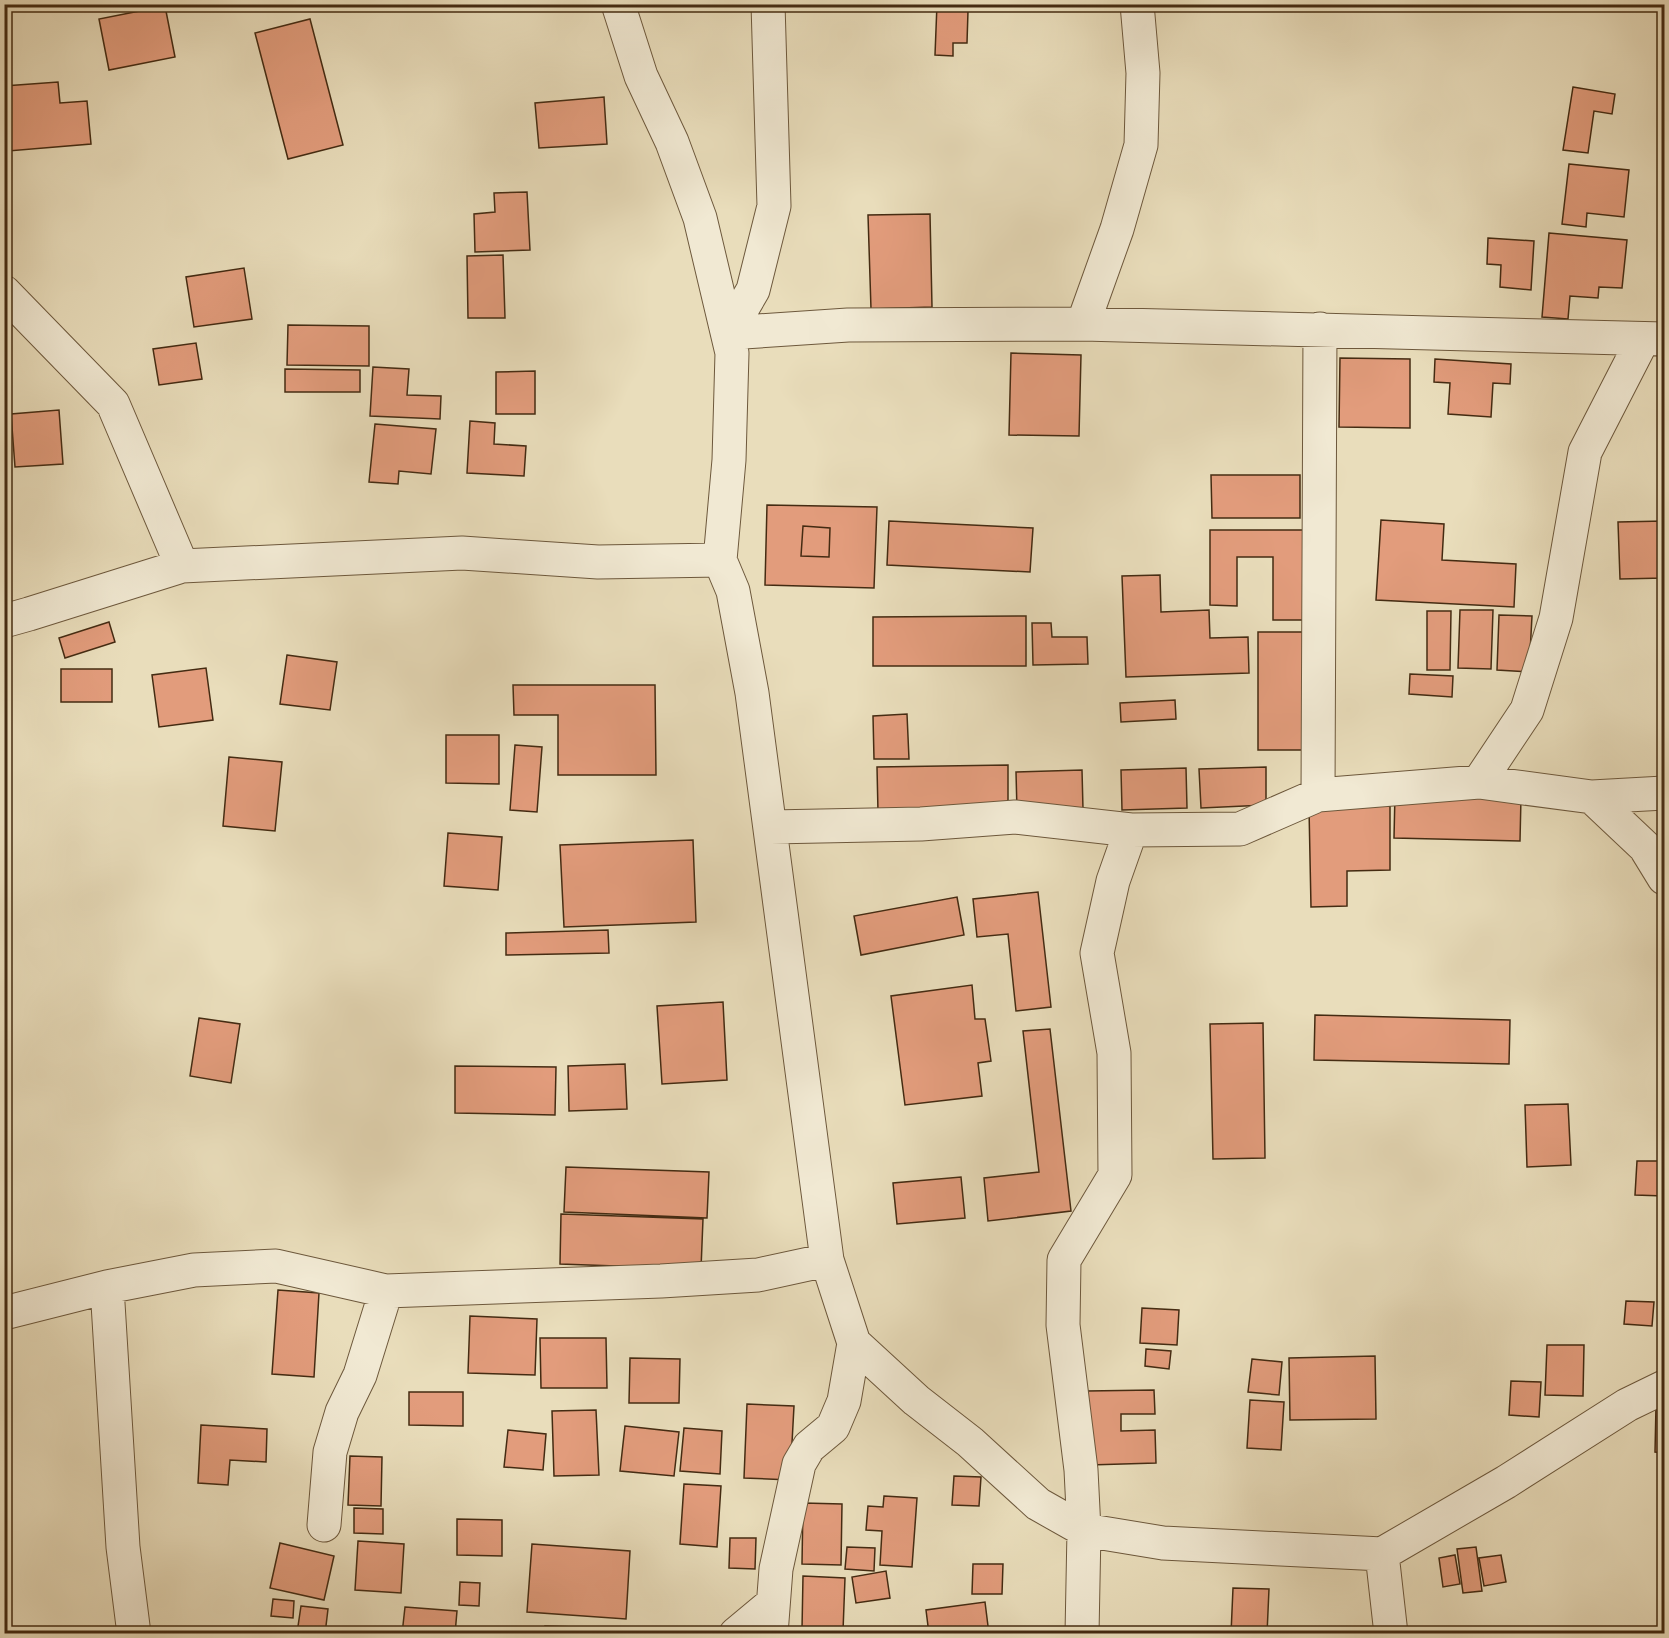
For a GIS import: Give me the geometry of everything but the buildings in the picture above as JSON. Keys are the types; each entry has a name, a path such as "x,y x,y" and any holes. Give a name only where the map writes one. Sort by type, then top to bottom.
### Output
{"street":[{"path":"618,4 641,76 672,142 700,218 732,353 729,460 720,560 733,591 752,693 827,1260 854,1343 844,1401 833,1427 809,1447 799,1464 776,1569 772,1619 736,1634"},
{"path":"728,333 753,290 774,206 768,4"},
{"path":"1083,324 1117,229 1141,145 1143,73 1137,4"},
{"path":"4,292 113,404 182,566"},
{"path":"728,333 848,325 1083,324 1654,339 1586,452 1556,618 1527,710 1479,782"},
{"path":"1318,795 1320,330"},
{"path":"4,621 182,566 462,553 598,562 720,560"},
{"path":"771,827 921,824 1015,817 1131,830 1240,830 1318,795 1479,782 1592,797 1665,793"},
{"path":"1592,797 1645,847 1665,878"},
{"path":"1082,1634 1084,1530 1081,1470 1063,1325 1064,1260 1115,1175 1114,1053 1097,953 1113,881 1131,830"},
{"path":"4,1313 107,1287 194,1270 276,1266 386,1291 661,1281 758,1275 827,1260"},
{"path":"107,1287 123,1547 134,1634"},
{"path":"324,1525 330,1452 342,1412 360,1375 386,1291"},
{"path":"854,1343 916,1400 970,1442 1038,1504 1084,1530 1163,1543 1382,1554 1506,1482 1627,1405 1665,1387"},
{"path":"1382,1554 1391,1634"}]}
